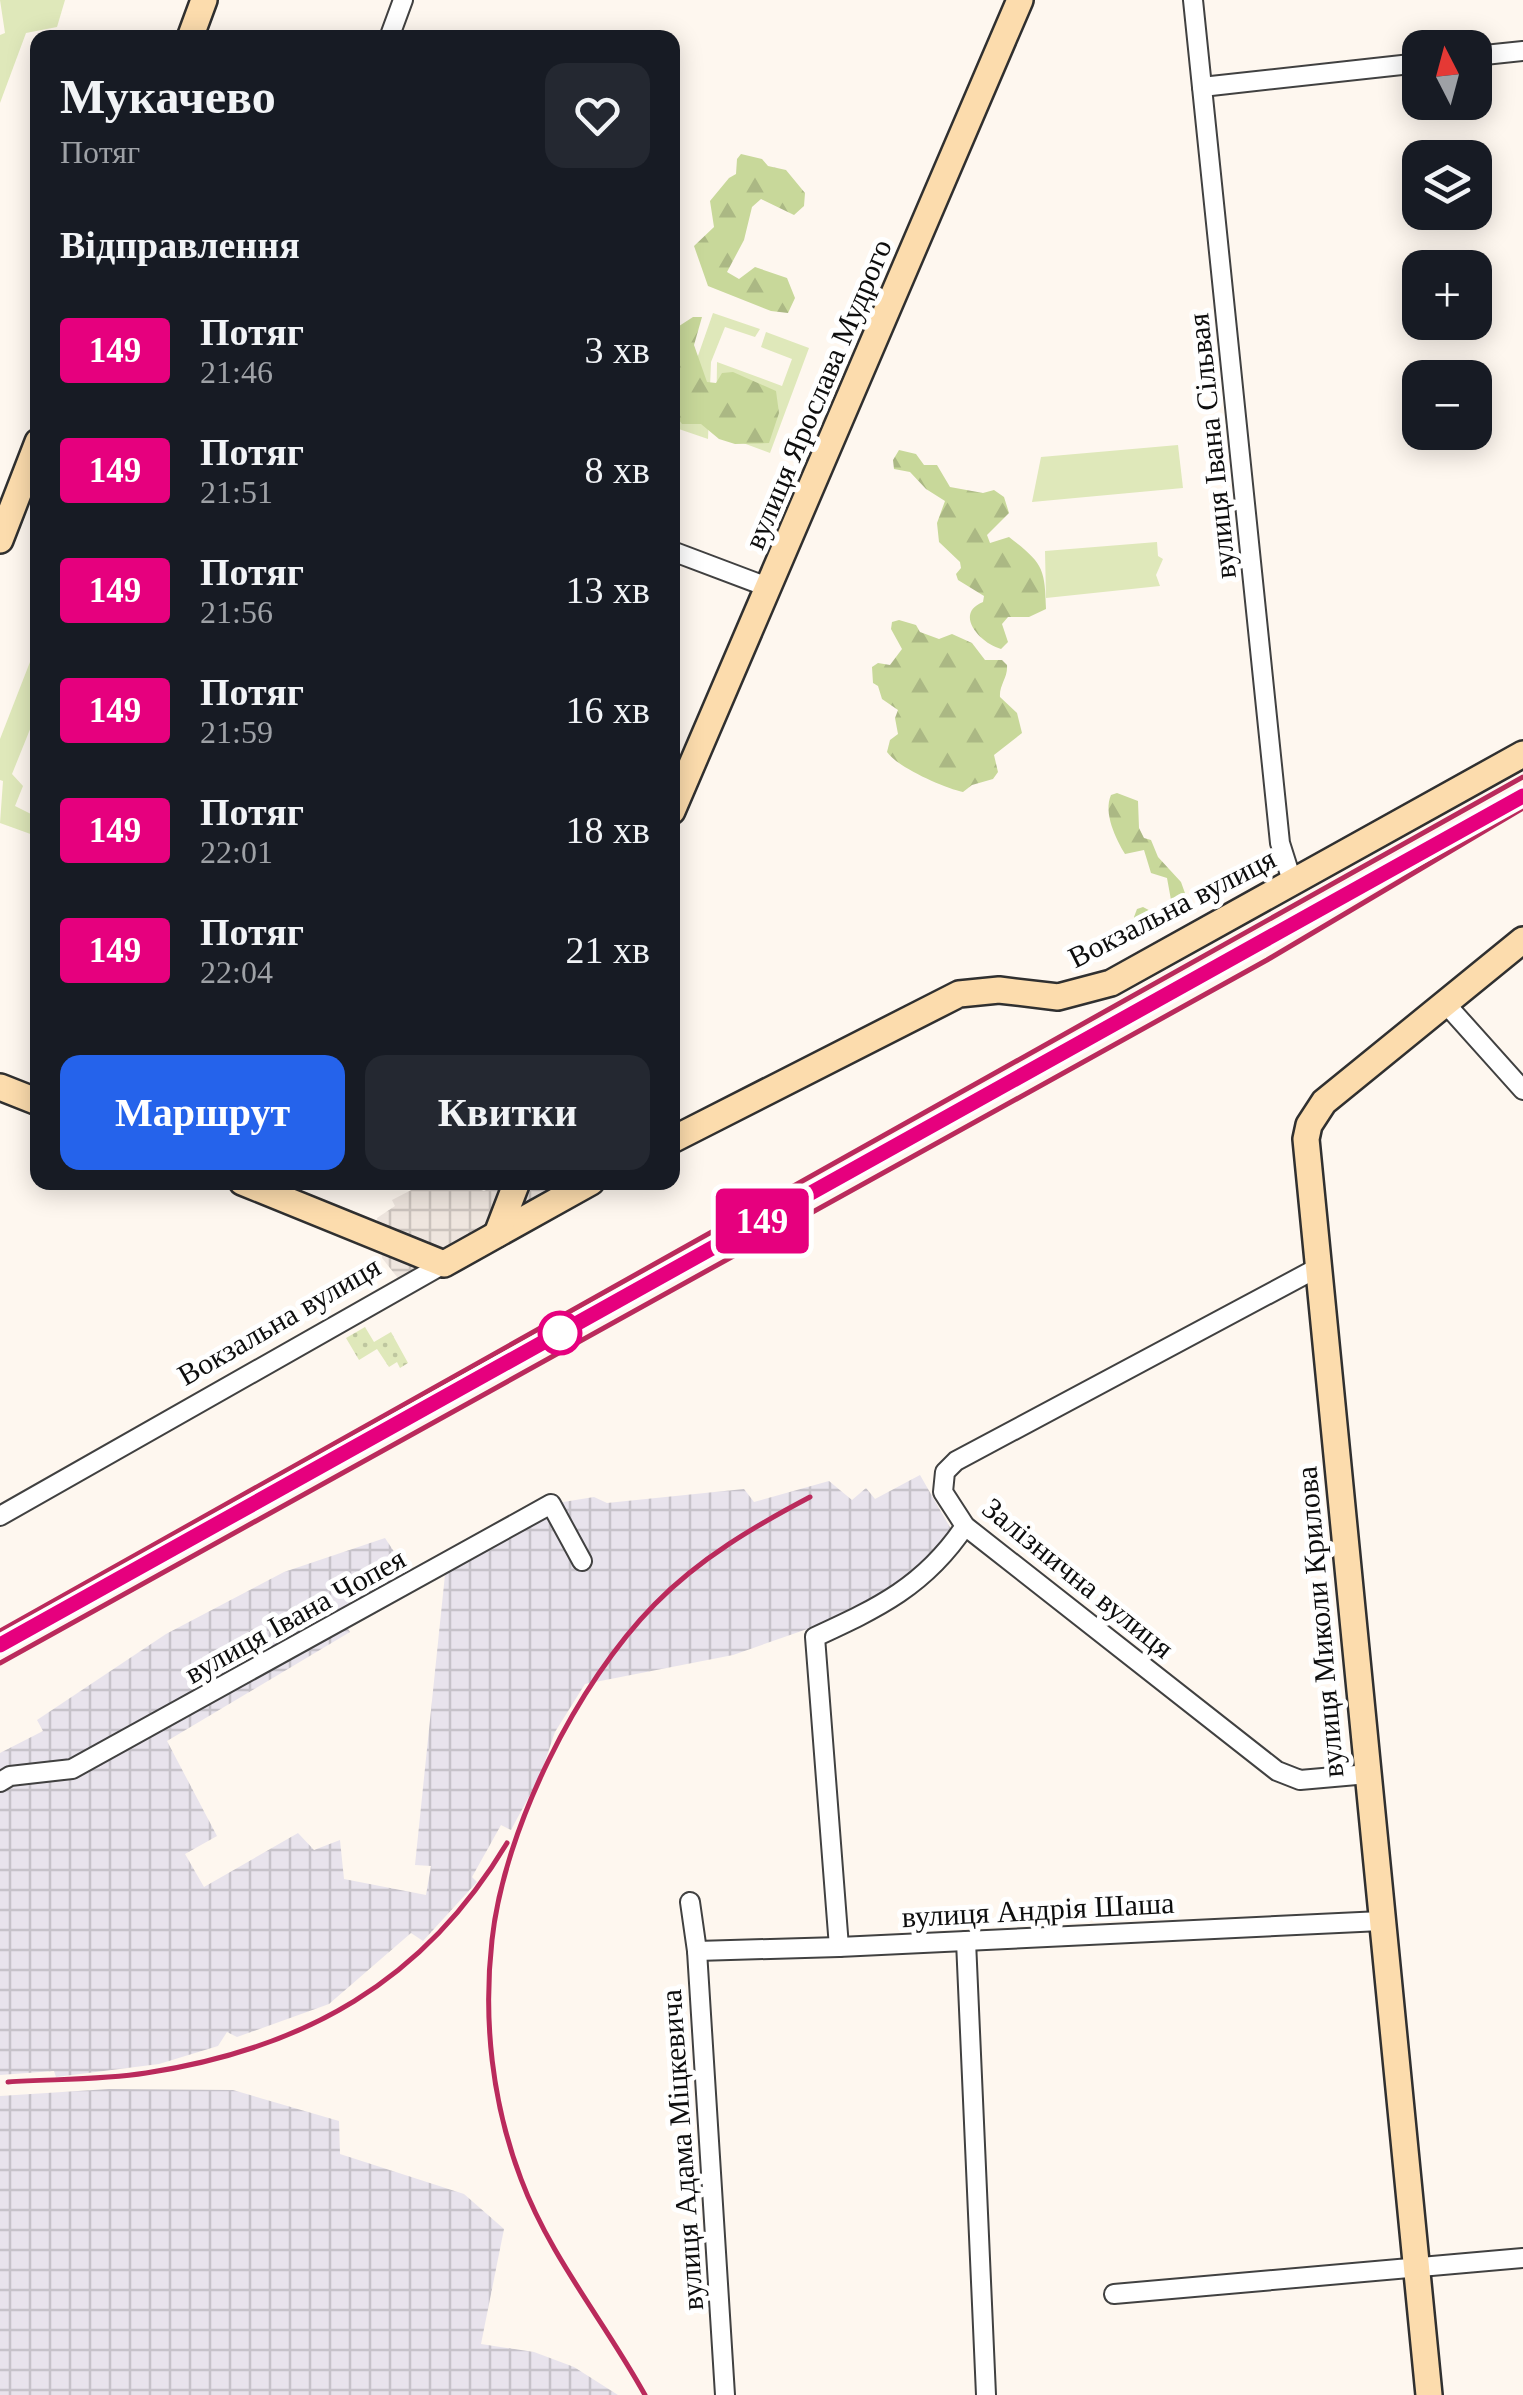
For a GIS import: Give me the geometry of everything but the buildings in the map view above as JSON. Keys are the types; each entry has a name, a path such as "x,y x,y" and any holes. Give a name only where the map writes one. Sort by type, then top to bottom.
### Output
{"street":[{"path":"193,30 204,0"},
{"path":"392,30 403,0"},
{"name":"вулиця Ярослава Мудрого","path":"680,793 1020,0"},
{"name":"вулиця Івана Сільвая","path":"1194,0 1280,843 1293,884"},
{"path":"1492,54 1523,50"},
{"path":"1202,88 1402,64"},
{"path":"0,539 30,462"},
{"path":"680,554 770,588"},
{"name":"Вокзальна вулиця","path":"680,1136 959,994 999,990 1058,997 1094,990 1293,884 1523,754"},
{"name":"вулиця Миколи Крилова","path":"1429,2395 1308,1157 1309,1126 1324,1102 1523,940"},
{"path":"1445,1003 1523,1090"},
{"path":"0,1088 30,1099"},
{"path":"262,1190 444,1264"},
{"path":"497,1234 514,1190"},
{"name":"Вокзальна вулиця","path":"0,1516 577,1190"},
{"name":"Залізнична вулиця","path":"1319,1267 956,1461 945,1472 943,1492 965,1526 1277,1771 1300,1780 1368,1774"},
{"name":"вулиця Івана Чопея","path":"0,1782 10,1776 72,1770 551,1504 582,1560"},
{"path":"840,1948 815,1637 903,1592 936,1564 965,1526"},
{"name":"вулиця Адама Міцкевича","path":"690,1902 698,1951 725,2395"},
{"name":"вулиця Андрія Шаша","path":"698,1951 840,1948 1381,1921"},
{"path":"966,1940 986,2395"},
{"path":"1114,2294 1523,2258"}],"shaded area":[{"path":"411,1190 558,1190 562,1199 405,1287 382,1258 377,1218 395,1206 392,1200"},
{"path":"920,1475 951,1529 947,1545 908,1578 816,1626 733,1655 585,1684 555,1732 540,1776 511,1830 501,1825 472,1877 477,1882 423,1941 411,1933 329,2004 237,2037 227,2032 218,2046 159,2064 56,2077 54,2071 0,2075 0,1753 43,1731 37,1720 166,1634 284,1572 385,1538 414,1582 343,1621 350,1632 167,1741 217,1836 185,1854 204,1887 298,1833 314,1850 340,1840 344,1879 426,1895 431,1866 415,1865 446,1565 551,1504 594,1497 607,1503 744,1489 754,1502 829,1481 852,1500 866,1488 875,1499"},
{"path":"109,2089 233,2090 339,2121 340,2154 464,2194 504,2229 481,2344 534,2352 574,2367 618,2395 0,2395 0,2096"}],"green space":[{"path":"0,0 65,0 57,27 26,33 0,103 0,35 5,33"},
{"path":"741,154 786,170 805,193 804,206 794,215 761,199 752,207 744,240 727,272 739,279 755,267 787,278 795,298 788,313 771,311 708,286 694,246 714,227 710,201 736,174"},
{"path":"713,313 760,329 755,337 725,327 711,362 708,439 680,429 680,407"},
{"path":"693,317 702,317 694,345 707,382 716,383 722,373 733,372 776,391 779,413 769,443 735,444 719,439 701,424 682,424 680,325"},
{"path":"766,332 809,348 770,453 716,433 717,362 782,386 792,359 761,347"},
{"path":"1178,445 1183,488 1032,502 1041,457"},
{"path":"899,450 916,454 924,465 937,465 950,487 983,493 994,490 1004,497 1009,513 987,535 990,543 1009,537 1040,567 1046,609 1029,617 1008,617 1002,624 1008,642 1001,649 973,628 970,614 984,596 958,580 960,562 939,542 937,523 945,501 910,472 894,469 893,460"},
{"path":"1157,542 1158,556 1163,559 1156,575 1160,586 1046,598 1045,551"},
{"path":"899,620 939,639 952,634 972,643 985,660 1002,660 1007,665 1000,697 1017,713 1022,733 994,755 998,772 993,779 963,792 922,776 887,752 890,740 898,734 898,710 882,699 873,683 872,667 878,663 890,665 902,649 891,629 892,622"},
{"path":"30,662 30,729 12,774 23,786 15,806 30,814 30,834 0,823 0,739"},
{"path":"1117,793 1138,801 1139,828 1144,838 1151,840 1158,857 1191,898 1191,912 1158,932 1142,934 1134,917 1137,909 1143,907 1160,916 1173,911 1167,878 1151,873 1144,850 1125,854 1110,818 1109,802 1111,795"},
{"path":"365,1327 374,1342 391,1332 408,1363 400,1368 397,1362 389,1367 377,1349 359,1360 346,1338"}],"railway":[{"path":"0,1631 1523,777"},
{"path":"0,1663 1267,960 1523,808"},
{"path":"1267,940 1368,884"},
{"path":"645,2395 547,2235 511,2150 497,2091 490,2031 489,1970 499,1897 528,1806 549,1760 598,1674 626,1637 672,1587 709,1558 810,1497"},
{"path":"8,2082 146,2073 203,2062 307,2026 398,1971 438,1934 474,1892 507,1843"}],"train":[{"name":"149","path":"0,1645 1523,796"}]}
